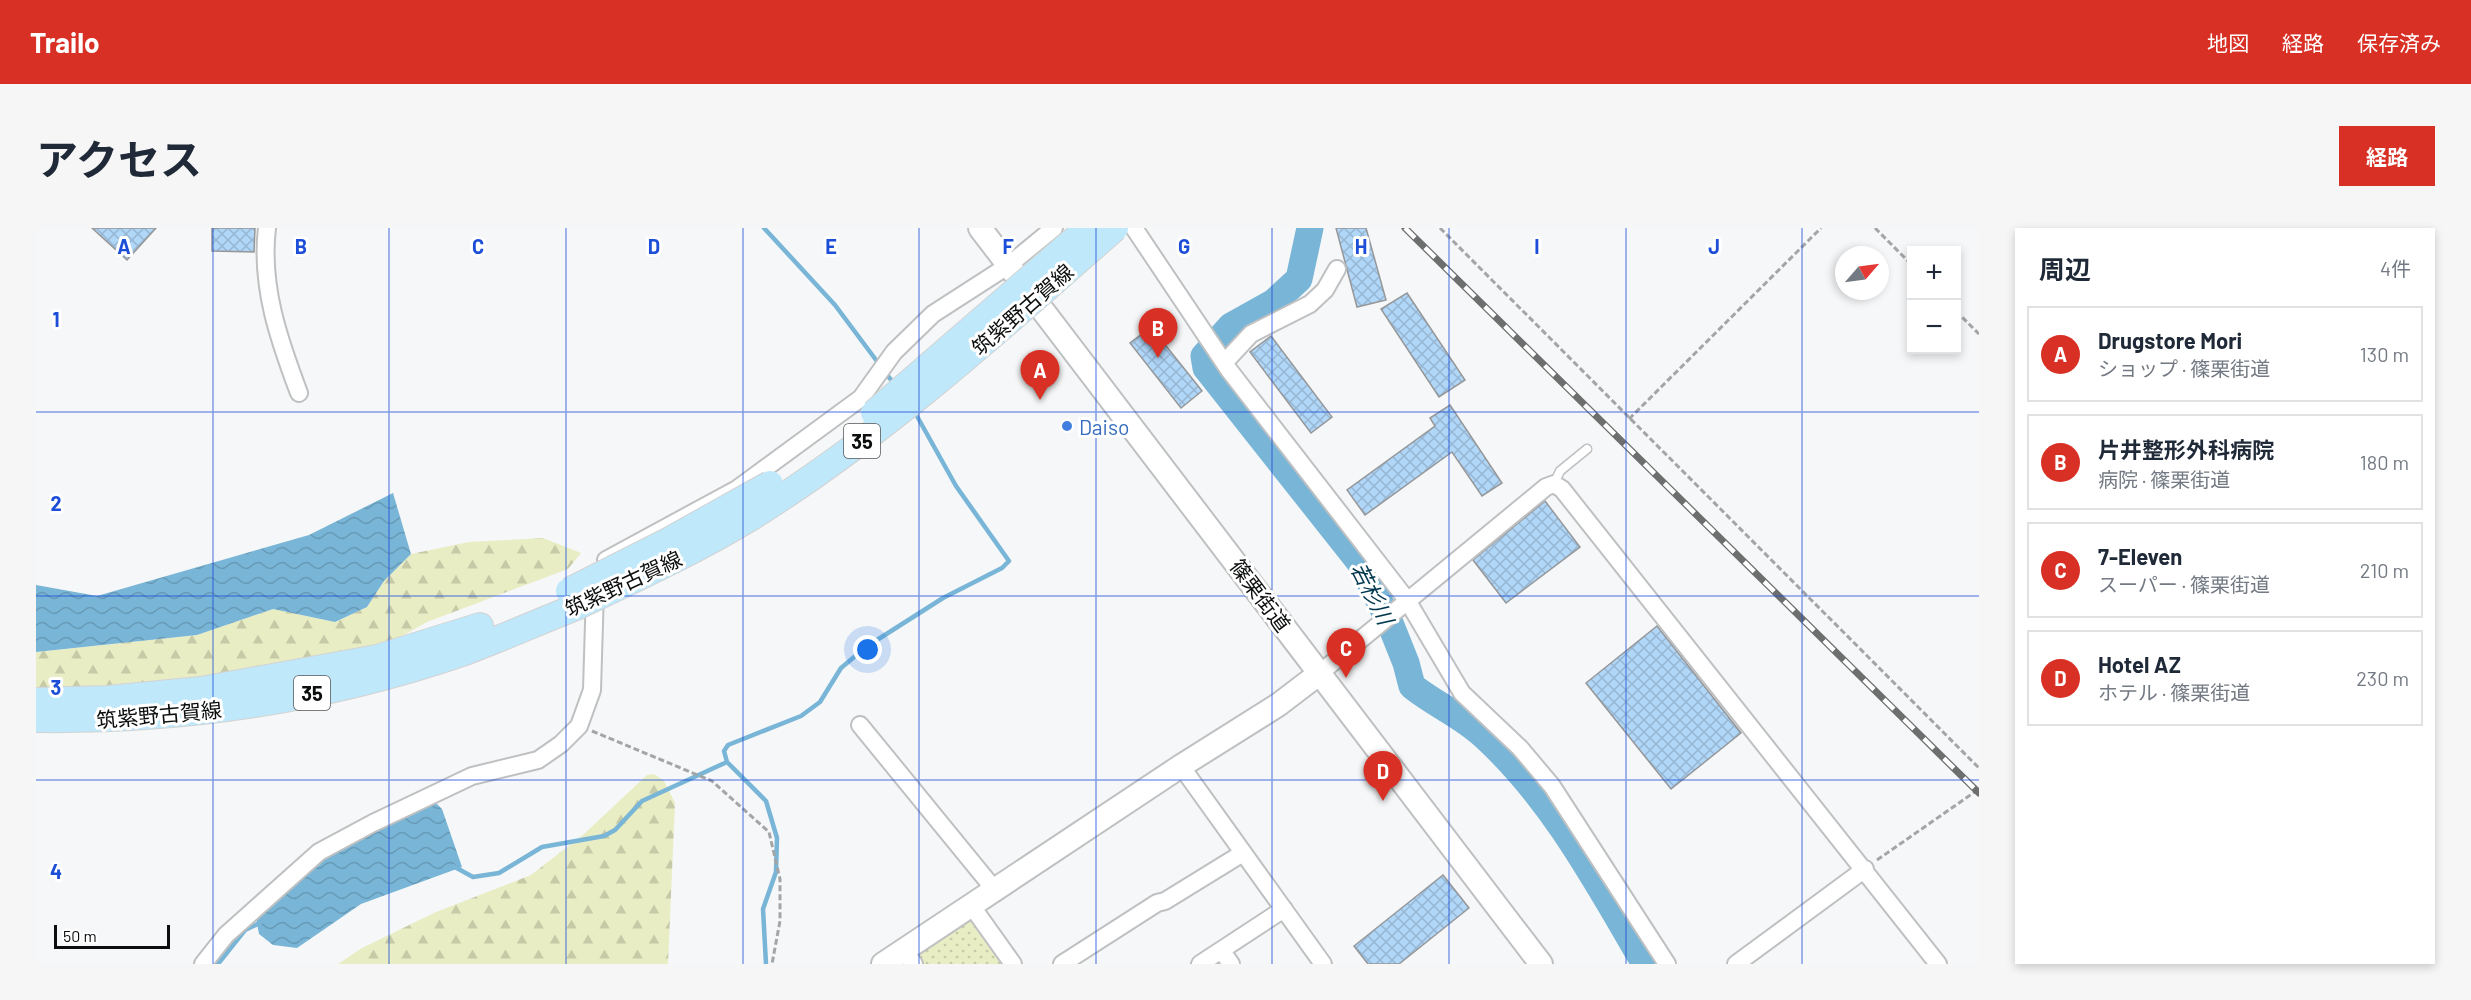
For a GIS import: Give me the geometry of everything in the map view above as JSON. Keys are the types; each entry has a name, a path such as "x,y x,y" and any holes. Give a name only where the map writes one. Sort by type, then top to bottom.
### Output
{"main road":[{"name":"篠栗街道","path":"980,228 1541,964"},
{"name":"筑紫野古賀線","path":"36,719 121,719 207,711 294,697 386,676 463,652 572,599 740,503 813,457 876,411 1088,228"},
{"name":"筑紫野古賀線","path":"36,701 107,699 201,690 377,658 458,636 572,599 677,559 749,518 823,470 934,387 1115,228"},
{"path":"883,964 909,957 971,905 994,889 1278,705 1320,674"}],"street":[{"path":"267,228 268,291 279,340 299,393"},
{"path":"203,964 226,935 319,852 373,823 472,776 538,760 561,744 579,726 592,690 596,585 607,558 737,489 861,398 894,352 933,314 1009,265 1054,228"},
{"path":"1134,228 1224,363 1407,600 1461,693 1520,748 1552,786 1667,964"},
{"path":"1224,363 1251,334 1310,304 1325,290 1337,269"},
{"path":"1320,674 1546,487 1554,484 1562,489 1938,964"},
{"path":"860,725 994,889"},
{"path":"1181,766 1323,964"},
{"path":"1062,964 1157,903 1165,901 1244,853"},
{"path":"1736,964 1865,869"},
{"path":"971,905 1013,964"},
{"path":"1200,964 1227,957 1284,909"}],"lane":[{"path":"1554,484 1560,471 1587,449"}],"path":[{"path":"1440,228 1979,768"},
{"path":"1629,419 1821,228"},
{"path":"1875,228 1907,262"},
{"path":"1961,316 1979,334"},
{"path":"579,726 712,781 769,832 780,879 780,921 772,964"},
{"path":"1865,869 1979,789"}],"green space":[{"path":"543,538 581,553 568,569 427,622 363,658 141,690 36,690 36,652 197,635 273,609 335,622 367,607 384,581 411,554 469,542"},
{"path":"654,774 664,781 675,803 668,964 338,964 362,948 436,912 531,875 584,834 647,775"},
{"path":"969,919 1001,964 921,964 916,957"}],"water":[{"path":"393,493 411,554 384,581 367,607 335,622 273,609 197,635 36,652 36,585 97,596 309,535"},
{"path":"431,798 442,809 462,867 361,904 297,948 273,945 259,934 256,918 316,862"}],"building":[{"path":"92,228 156,228 127,260"},
{"path":"212,228 255,228 254,252 212,251"},
{"path":"1336,228 1366,228 1386,300 1357,307"},
{"path":"1407,293 1465,380 1439,397 1381,309"},
{"path":"1151,327 1202,391 1181,408 1130,343"},
{"path":"1271,336 1332,417 1311,433 1250,352"},
{"path":"1450,405 1502,483 1482,496 1452,452 1365,515 1347,490 1435,426 1430,418"},
{"path":"1545,501 1580,547 1506,603 1473,560"},
{"path":"1657,626 1741,733 1671,789 1586,683"},
{"path":"1443,875 1469,908 1399,964 1368,964 1354,946"}],"waterway":[{"path":"764,228 835,305 879,364"},
{"name":"若杉川","path":"1310,228 1299,279 1274,302 1231,326 1204,356 1206,368 1361,564 1390,623 1406,663 1412,686 1476,729 1532,787 1573,844 1645,964"},
{"path":"884,371 896,386"},
{"path":"766,964 763,909 776,872 777,838 766,801 727,762 724,751 728,745 801,716 820,702 841,668 866,647 943,598 1002,568 1009,561 956,486 913,409"},
{"path":"453,866 473,877 499,873 542,847 604,836 615,830 642,801 727,762"},
{"path":"218,964 245,930 260,923"}],"railway":[{"path":"1405,228 1979,793"}],"place":[{"name":"片井整形外科病院","path":"1158,358"},
{"name":"Drugstore Mori","path":"1040,400"},
{"name":"Daiso","path":"1067,426"},
{"name":"7-Eleven","path":"1346,678"},
{"name":"Hotel AZ","path":"1383,801"}]}
